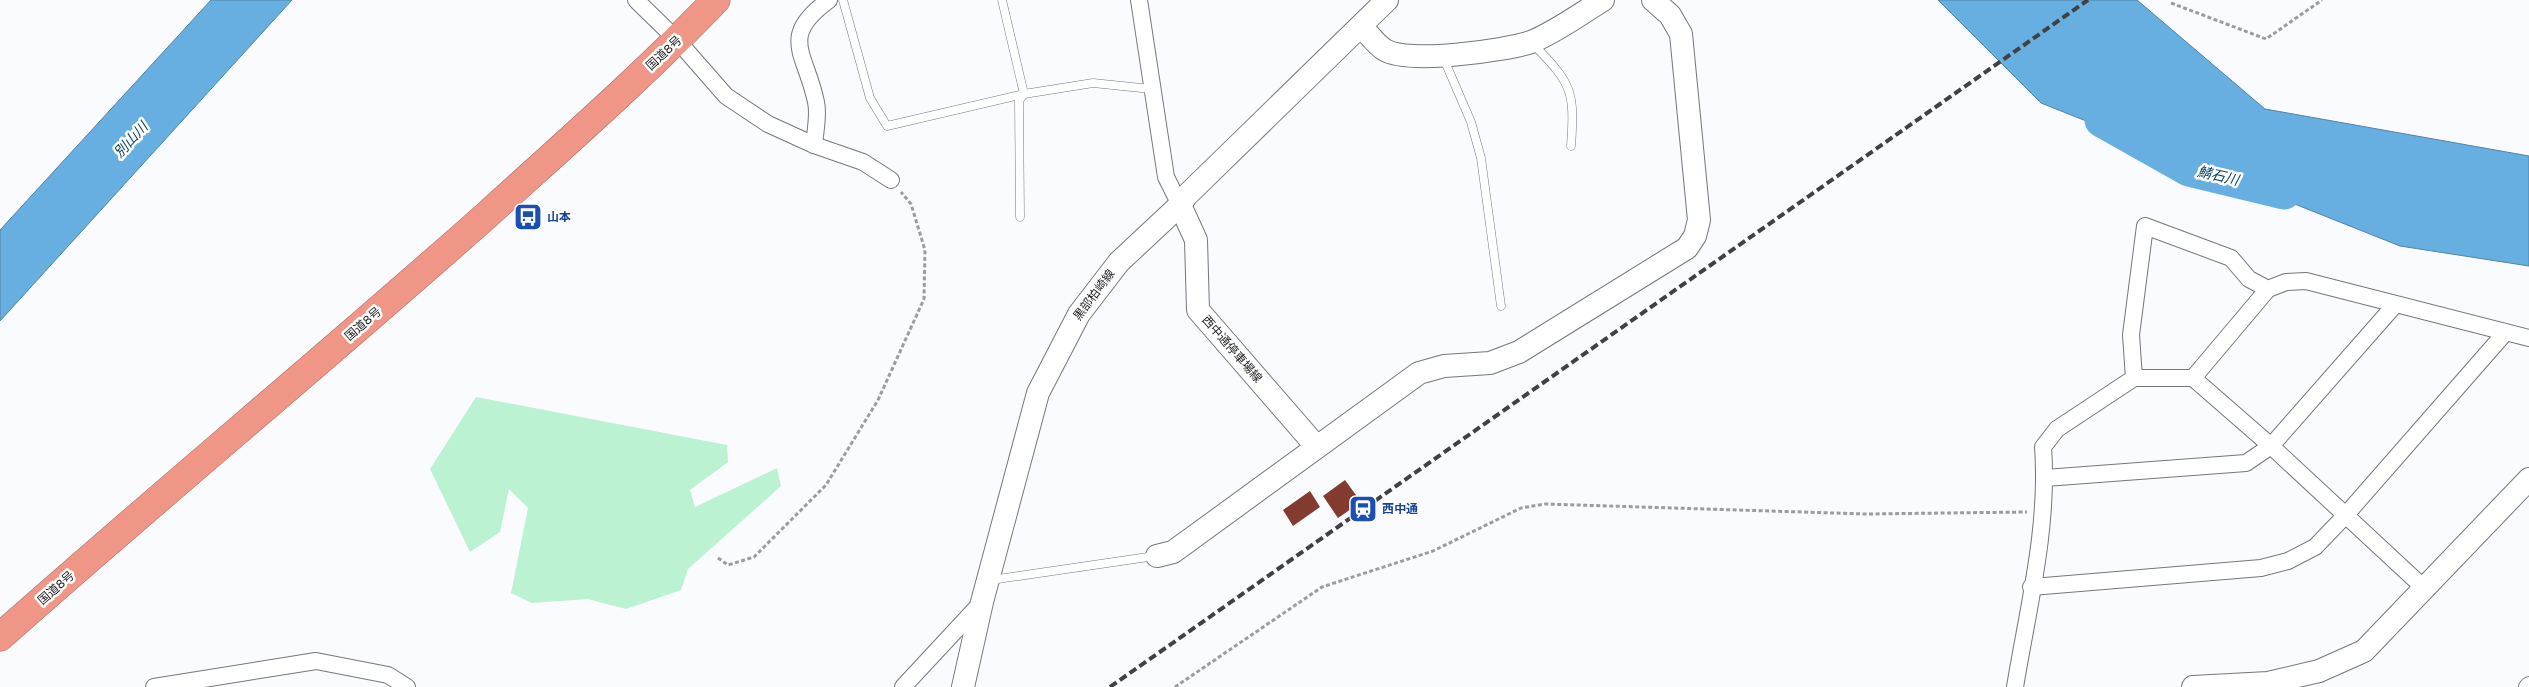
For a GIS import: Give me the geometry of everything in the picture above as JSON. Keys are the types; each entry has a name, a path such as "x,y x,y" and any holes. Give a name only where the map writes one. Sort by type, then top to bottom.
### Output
{"highway":[{"name":"国道8号","path":"0,637 383,307 558,152 677,40 716,0"}],"street":[{"path":"636,0 677,40 726,96 768,124 814,145 863,162 891,180"},
{"path":"814,145 816,103 800,51 800,29 812,12 829,0"},
{"path":"1139,0 1151,89 1166,177 1180,205"},
{"name":"黒部柏崎線","path":"963,687 984,592 1038,393 1068,331 1119,262 1180,205 1186,196 1387,0"},
{"path":"1361,26 1384,50 1398,56 1486,51 1530,42 1555,30 1603,0"},
{"path":"1157,556 1173,552 1316,446 1419,373 1444,366 1490,363 1520,352 1687,248 1695,236 1699,220 1681,34 1670,15 1652,0"},
{"name":"西中通停車場線","path":"1180,205 1196,240 1198,310 1316,446"},
{"path":"2134,378 2131,335 2145,226 2231,258 2249,279 2268,289"},
{"path":"2193,378 2268,289 2286,282 2306,281 2394,306 2529,338"},
{"path":"2045,478 2246,463 2271,446 2394,306"},
{"path":"2031,587 2261,568 2288,561 2315,547 2344,517 2505,333"},
{"path":"2015,687 2044,511 2045,478 2043,446 2056,429 2134,378 2193,378 2271,446 2344,517 2424,588"},
{"path":"2193,687 2269,685 2319,671 2364,651 2529,479"},
{"path":"903,687 984,592"},
{"path":"154,687 316,661 388,675 407,687"}],"lane":[{"path":"843,0 870,98 887,126 1024,94 1093,83 1151,89"},
{"path":"1002,0 1024,94 1020,101 1020,217"},
{"path":"1530,42 1561,75 1572,96 1574,114 1571,146"},
{"path":"1442,55 1471,122 1481,158 1501,306"},
{"path":"984,592 1157,556"}],"path":[{"path":"2171,4 2266,39 2322,0"},
{"path":"718,558 728,565 754,557 826,485 878,400 924,299 925,250 911,204 891,180"},
{"path":"1174,687 1322,587 1433,551 1521,508 1545,504 1934,515 2044,511"}],"green space":[{"path":"476,397 727,445 728,462 690,490 695,507 777,468 781,486 688,569 681,590 626,609 588,599 532,603 511,593 528,508 509,489 500,532 470,552 430,469"}],"water":[{"name":"別山川","path":"211,0 292,0 0,321 0,230"},
{"path":"1938,0 2137,0 2265,109 2529,156 2529,266 2400,246 2041,103"}],"building":[{"path":"1345,480 1361,502 1338,518 1323,496"},
{"path":"1310,491 1320,507 1293,526 1283,510"}],"waterway":[{"name":"鯖石川","path":"2102,120 2189,169 2284,192"}],"railway":[{"path":"1110,687 2088,0"}],"place":[{"name":"山本","path":"528,217"},
{"name":"西中通","path":"1363,509"}]}
